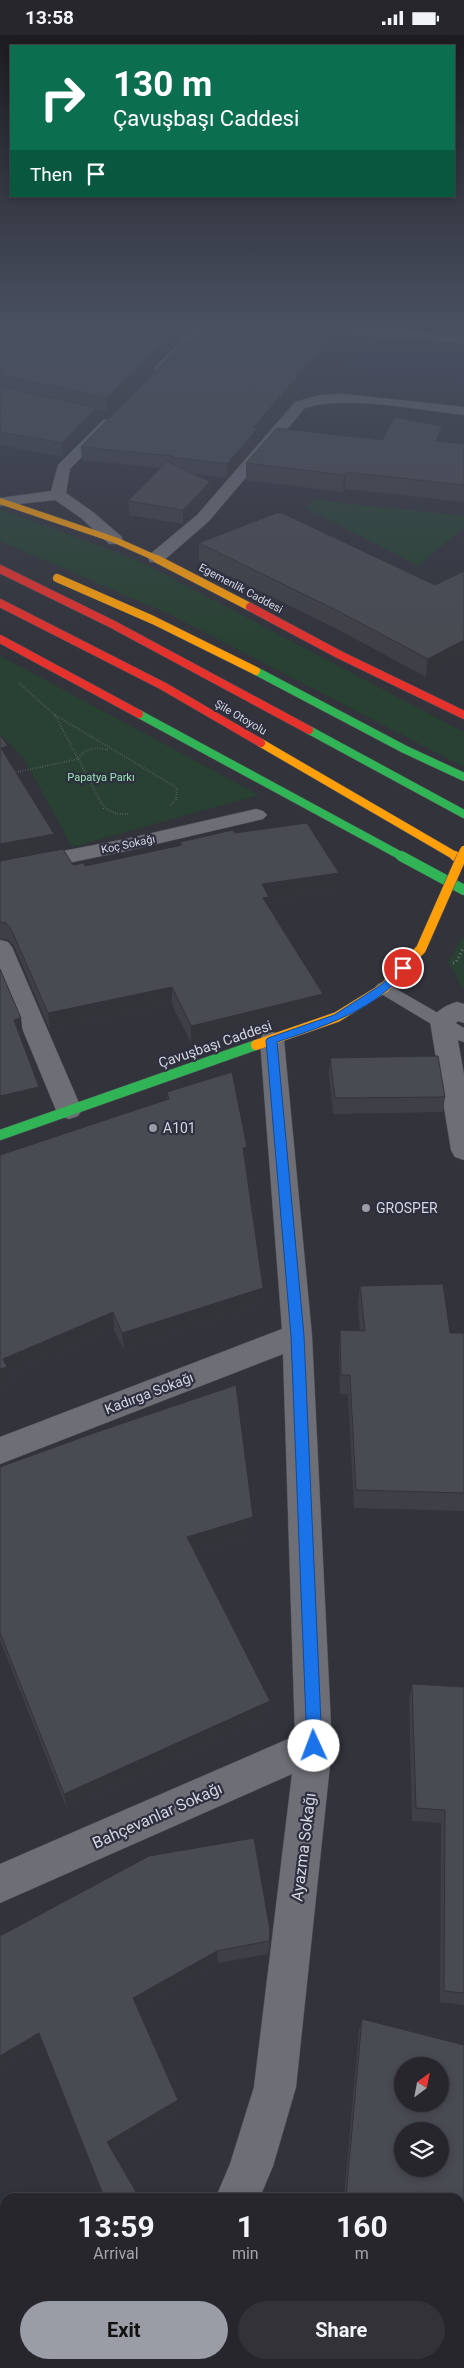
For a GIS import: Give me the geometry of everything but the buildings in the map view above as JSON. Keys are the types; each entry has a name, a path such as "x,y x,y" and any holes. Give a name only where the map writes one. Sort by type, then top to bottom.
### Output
{"main road":[{"name":"Egemenlik Caddesi","path":"2,501 115,540 156,558 340,655 464,715"},
{"name":"Şile Otoyolu","path":"0,569 112,624 464,814"},
{"path":"46,574 128,607 435,765 464,777"},
{"name":"Şile Otoyolu","path":"0,603 163,686 464,861"},
{"path":"0,639 464,890"},
{"name":"Çavuşbaşı Caddesi","path":"0,1135 337,1017 384,988 421,949 464,850"}],"street":[{"path":"58,495 63,468 93,438"},
{"path":"156,558 203,518 272,438"},
{"path":"2,501 58,495 87,515 115,540"},
{"name":"Koç Sokağı","path":"0,871 126,845 256,815"},
{"path":"0,947 69,1110"},
{"path":"453,1018 464,1150"},
{"name":"Ayazma Sokağı","path":"240,2193 251,2166 275,2087 314,1746 297,1336 272,1040"},
{"name":"Kadırga Sokağı","path":"0,1451 297,1336"},
{"name":"Bahçevanlar Sokağı","path":"0,1884 314,1746"}],"lane":[{"path":"384,988 453,1018 464,1036"}],"path":[{"path":"14,680 56,715 113,752 177,789 176,800 165,807"},
{"path":"56,715 104,808 117,814 133,814"},
{"path":"78,759 81,753 89,749 100,748 113,752"},
{"path":"10,774 78,759"}],"green space":[{"path":"314,500 464,516 464,527 418,566 307,508"},
{"path":"0,509 139,561 464,732 464,767 171,615 0,541"},
{"name":"Papatya Parkı","path":"0,656 259,795 72,847 24,759 0,734"},
{"path":"464,935 464,990 448,962"}],"traffic: fast":[{"path":"256,671 404,749 464,777"},
{"path":"139,714 464,890"},
{"path":"309,730 464,814"},
{"path":"0,1135 256,1045"}],"traffic: slow":[{"path":"0,501 115,540 156,558 250,607"},
{"path":"57,578 153,620 256,671"},
{"path":"261,743 464,861"},
{"path":"421,949 464,850"},
{"path":"256,1045 337,1017 384,988 421,949"}],"traffic: jam":[{"path":"0,569 112,624 309,730"},
{"path":"0,603 163,686 261,743"},
{"path":"250,607 340,655 464,715"},
{"path":"0,639 139,714"}],"place":[{"name":"A101","path":"153,1128"},
{"name":"GROSPER","path":"366,1208"}],"route":[{"path":"314,1746 297,1336 272,1040 337,1017 384,988 403,968"}]}
